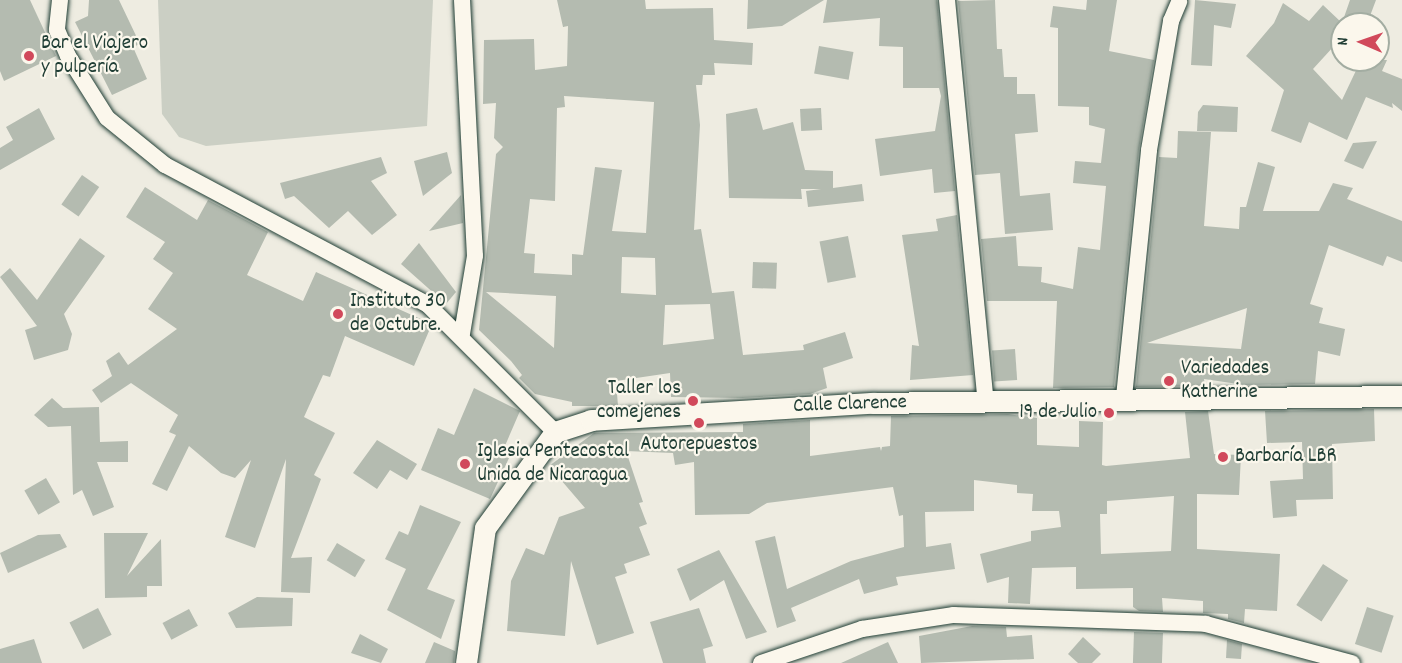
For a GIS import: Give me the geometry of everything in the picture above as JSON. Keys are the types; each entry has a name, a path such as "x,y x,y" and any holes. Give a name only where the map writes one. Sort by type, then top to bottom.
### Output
{"street":[{"path":"60,0 57,30 68,56 107,118 165,165 428,305 462,334 555,432 485,528 466,663"},
{"path":"462,0 475,256 462,334"},
{"path":"946,0 986,402"},
{"path":"1124,397 1149,150 1171,21 1179,2"},
{"name":"Calle Clarence","path":"555,432 591,420 656,414 1124,397 1402,396"},
{"path":"761,663 862,629 954,615 1206,624 1352,663"}],"shaded area":[{"path":"158,0 433,0 427,126 206,146 179,137 162,114"}],"building":[{"path":"0,0 30,0 56,56 4,81 0,71"},
{"path":"89,0 119,0 140,44 133,47 147,79 112,95 75,22 88,16"},
{"path":"557,0 645,0 646,9 713,8 714,40 753,43 752,65 714,63 715,75 703,75 702,85 696,85 700,125 694,230 701,229 712,293 734,291 743,355 804,350 803,345 845,332 853,358 823,368 827,388 810,394 742,398 671,397 670,373 616,381 618,406 572,406 572,402 535,394 519,378 522,375 511,361 479,330 496,154 503,147 494,138 496,103 483,104 484,40 534,39 535,70 567,66 568,26 563,27","holes":["564,96 654,102 646,233 612,231 622,170 595,167 583,255 572,254 572,275 534,273 535,254 524,253 530,199 555,201 557,108 565,107","622,257 655,258 656,295 621,293","486,292 556,296 554,348","710,304 714,339 663,345 665,305"]},
{"path":"748,0 824,0 782,26 747,29"},
{"path":"827,0 937,0 955,191 934,193 932,169 880,176 875,139 935,131 941,96 939,88 903,88 903,47 879,46 880,18 823,23"},
{"path":"995,0 997,49 1002,49 1004,77 1017,77 1017,94 1035,94 1038,132 1015,134 1020,196 1050,193 1053,230 1005,234 1000,173 975,175 958,1"},
{"path":"1087,0 1117,0 1109,51 1154,60 1139,149 1114,387 1053,388 1057,301 987,301 981,239 1016,236 1018,266 1042,267 1041,282 1073,289 1078,247 1100,250 1106,186 1073,183 1075,161 1101,163 1105,129 1089,125 1089,107 1058,106 1058,28 1050,27 1053,6 1086,10"},
{"path":"1195,0 1236,4 1231,28 1214,25 1212,66 1191,65"},
{"path":"1350,0 1376,0 1372,12 1346,12"},
{"path":"1283,3 1309,21 1323,5 1330,12 1330,50 1313,69 1342,100 1355,72 1384,72 1402,79 1402,111 1392,103 1393,108 1366,97 1347,140 1309,122 1301,143 1271,131 1284,90 1246,56 1274,23"},
{"path":"819,46 853,52 849,80 814,74"},
{"path":"1203,105 1238,107 1237,132 1197,131 1198,112"},
{"path":"39,108 55,139 0,170 0,148 13,140 6,127"},
{"path":"757,108 763,130 793,122 805,170 833,171 833,188 862,184 864,201 808,207 806,191 821,189 801,189 802,199 729,198 726,114"},
{"path":"821,108 822,130 801,131 800,109"},
{"path":"1178,131 1211,132 1204,226 1239,229 1240,207 1246,207 1258,162 1275,167 1263,211 1319,211 1333,183 1353,188 1347,199 1402,221 1402,262 1387,256 1383,266 1329,245 1310,304 1323,308 1319,323 1345,329 1340,356 1318,351 1315,384 1245,385 1204,379 1205,386 1136,387 1159,157 1177,158","holes":["1247,308 1241,349 1147,343"]},
{"path":"1377,141 1363,169 1344,161 1353,143"},
{"path":"447,152 452,173 423,196 414,161"},
{"path":"381,157 387,173 371,181 397,215 372,235 348,211 329,228 294,196 285,199 280,183"},
{"path":"82,175 99,187 79,217 61,204"},
{"path":"145,187 197,220 208,200 268,232 247,275 303,301 316,272 432,324 414,366 345,336 330,377 323,375 304,417 335,433 314,475 321,479 291,558 312,557 310,593 281,592 286,459 255,548 225,537 251,460 235,478 221,473 189,446 167,491 152,484 176,435 169,432 178,415 131,383 101,403 92,390 112,376 106,361 119,352 128,365 177,329 148,309 173,273 153,259 165,242 126,217"},
{"path":"461,195 463,223 429,231"},
{"path":"957,215 973,375 910,380 912,345 919,346 902,235 938,231 936,219"},
{"path":"848,236 856,277 828,283 820,242"},
{"path":"80,238 105,256 64,314 72,334 68,350 34,360 25,330 37,326 0,277 10,268 37,300"},
{"path":"419,243 456,292 446,304 401,264"},
{"path":"753,262 777,263 776,289 752,288"},
{"path":"1015,349 1017,380 994,382 992,351"},
{"path":"474,388 520,411 501,455 509,458 490,499 421,470 438,428 454,435"},
{"path":"52,398 63,408 99,407 100,442 128,441 128,462 97,462 114,507 93,516 82,490 73,495 71,426 48,427 34,415"},
{"path":"1374,409 1375,441 1332,444 1333,499 1296,500 1297,516 1273,518 1270,481 1303,479 1302,442 1267,443 1265,411"},
{"path":"1208,411 1214,454 1241,455 1239,495 1197,494 1197,549 1280,554 1277,611 1245,609 1244,623 1228,619 1228,614 1203,613 1203,601 1162,598 1163,612 1139,611 1133,607 1133,588 1076,589 1076,567 1032,568 1030,604 1008,603 1009,577 987,583 980,554 1031,541 1031,531 1061,527 1059,511 1032,511 1033,494 1017,493 1017,485 974,480 974,511 925,512 926,547 951,543 955,569 896,577 898,585 864,594 859,579 791,608 796,621 777,628 755,541 775,536 787,589 851,561 904,547 903,515 899,516 893,487 767,503 749,514 695,515 694,462 675,465 673,453 626,451 643,502 639,503 647,524 639,527 650,555 624,564 627,573 615,577 634,633 597,645 571,561 565,636 507,631 511,581 526,548 544,555 559,517 585,508 549,466 594,433 743,432 743,424 810,420 810,456 880,447 881,451 882,447 890,446 891,416 1008,414 1037,418 1037,445 1079,447 1079,421 1103,422 1102,465 1106,466 1190,458 1185,412","holes":["1174,496 1171,551 1101,554 1100,514 1107,514 1107,501"]},
{"path":"377,440 417,464 407,480 390,470 377,489 353,473"},
{"path":"46,478 60,502 38,515 24,490"},
{"path":"420,505 461,522 427,589 455,600 441,639 387,610 406,569 385,559 399,531 408,535"},
{"path":"104,533 148,533 127,576 161,539 162,586 147,586 147,597 105,598"},
{"path":"60,534 67,547 8,573 0,553 38,535"},
{"path":"337,543 365,560 355,577 327,560"},
{"path":"719,550 767,632 746,639 724,580 690,601 677,569"},
{"path":"1323,564 1348,580 1321,621 1296,605"},
{"path":"257,597 293,598 292,626 236,628 228,613"},
{"path":"1367,607 1394,616 1382,653 1355,644"},
{"path":"98,608 112,635 83,649 69,623"},
{"path":"699,608 713,646 703,649 706,663 663,663 650,622"},
{"path":"189,609 198,626 171,640 163,623"},
{"path":"972,626 1006,627 1007,637 1032,635 1034,659 921,663 919,636"},
{"path":"1134,632 1163,633 1162,663 1133,663"},
{"path":"360,634 388,649 381,663 351,653"},
{"path":"1083,637 1101,654 1092,663 1078,663 1068,654"},
{"path":"34,639 42,663 0,663 0,649"},
{"path":"1227,640 1242,644 1241,659 1226,658"},
{"path":"434,642 455,651 454,663 425,663"},
{"path":"888,642 898,663 841,663"}],"place":[{"name":"Bar el Viajero y pulpería","path":"29,56"},
{"name":"Instituto 30 de Octubre.","path":"338,314"},
{"name":"Variedades Katherine","path":"1169,381"},
{"name":"Taller los comejenes","path":"693,401"},
{"name":"19 de Julio","path":"1109,413"},
{"name":"Autorepuestos","path":"699,423"},
{"name":"Barbaría LBR","path":"1223,457"},
{"name":"Iglesia Pentecostal Unida de Nicaragua","path":"465,464"}]}
